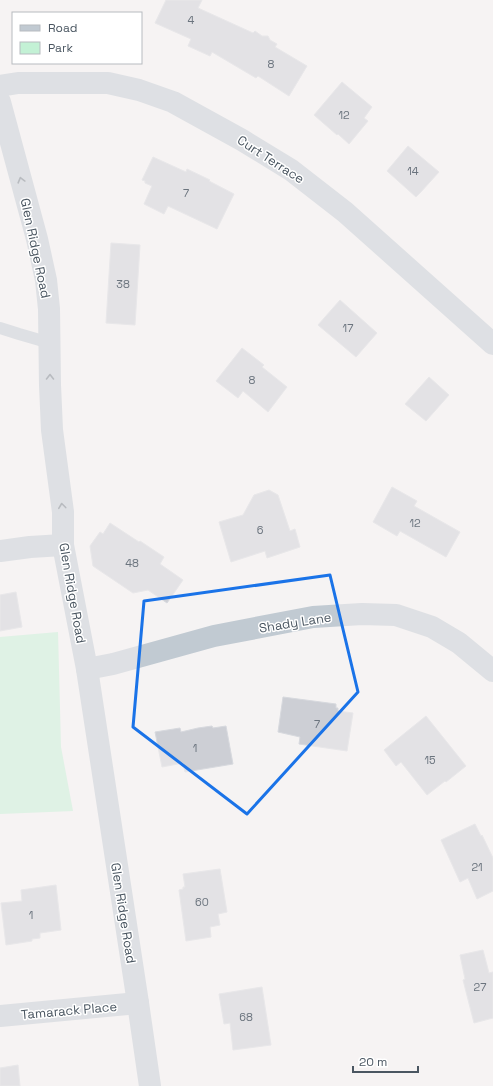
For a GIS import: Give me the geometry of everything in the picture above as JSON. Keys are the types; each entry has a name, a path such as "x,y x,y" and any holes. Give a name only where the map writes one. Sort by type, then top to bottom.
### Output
{"street":[{"name":"Curt Terrace","path":"0,86 18,83 108,83 139,90 173,102 242,140 290,170 344,212 493,344"},
{"name":"Glen Ridge Road","path":"0,102 37,239 46,280 49,309 52,430 63,512 64,545 87,669 150,1086"},
{"path":"0,551 64,545"},
{"name":"Shady Lane","path":"87,669 113,664 214,636 313,617 362,614 396,615 432,627 459,643 493,670"},
{"name":"Tamarack Place","path":"0,1016 138,1004"}],"lane":[{"path":"0,328 50,343"}],"highlighted area":[{"path":"330,575 358,692 247,814 133,727 144,601"}],"green space":[{"path":"58,632 61,747 73,811 0,814 0,637"}],"building":[{"path":"166,0 202,0 198,8 253,33 255,31 262,36 268,36 270,40 277,44 275,47 307,66 289,96 258,76 256,78 212,52 210,56 188,46 191,39 155,23"},
{"path":"342,82 372,107 364,118 368,121 349,144 314,115"},
{"path":"408,146 439,172 416,197 387,171"},
{"path":"153,157 186,172 187,169 234,194 217,229 168,206 164,214 144,204 152,186 142,180"},
{"path":"111,243 140,245 135,325 106,323"},
{"path":"340,300 377,333 356,357 318,325"},
{"path":"242,348 264,365 262,367 287,387 268,412 243,391 238,398 216,381"},
{"path":"429,377 449,395 426,421 405,404"},
{"path":"392,487 417,501 414,506 460,532 446,557 400,531 397,536 373,522"},
{"path":"269,490 278,495 290,531 295,529 300,547 267,558 265,551 231,562 219,522 243,515 254,495"},
{"path":"110,523 164,557 160,564 183,580 167,603 148,590 133,593 93,566 90,546 100,532 103,534"},
{"path":"16,592 22,627 0,631 0,595"},
{"path":"283,697 336,704 338,711 353,713 347,751 299,744 300,737 278,732"},
{"path":"426,716 466,766 427,795 401,762 396,766 384,750"},
{"path":"212,726 213,728 226,726 233,764 185,772 183,763 162,767 155,732 180,728 181,732"},
{"path":"475,824 493,858 493,891 477,899 468,878 460,882 441,840"},
{"path":"220,869 227,912 218,914 220,925 210,927 211,937 186,941 179,890 185,887 183,874"},
{"path":"56,885 61,930 40,933 40,938 32,939 32,941 6,945 1,903 22,901 21,890"},
{"path":"483,950 489,973 493,972 493,1018 474,1023 463,980 465,979 460,955"},
{"path":"262,987 271,1045 233,1050 230,1023 224,1024 219,994"},
{"path":"18,1065 20,1086 0,1086 0,1068"}]}
